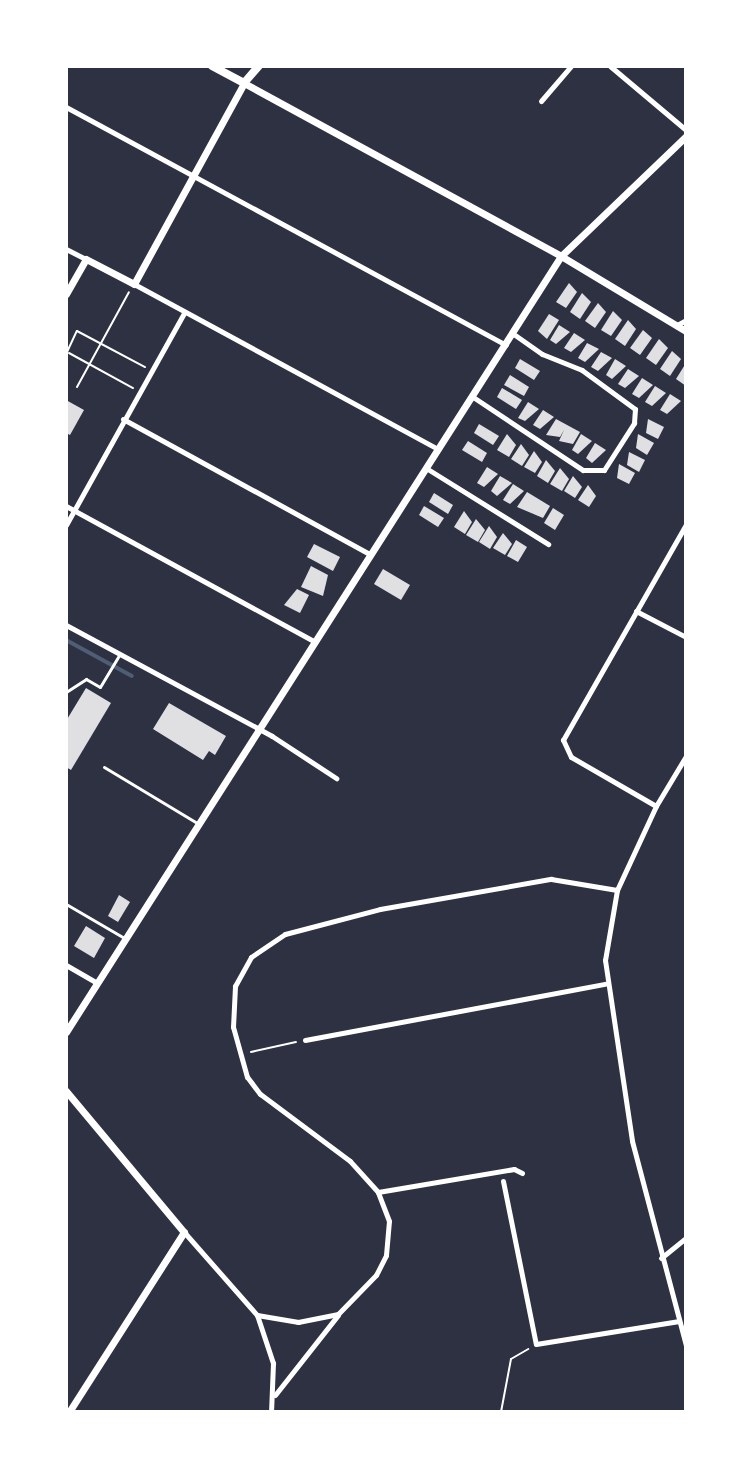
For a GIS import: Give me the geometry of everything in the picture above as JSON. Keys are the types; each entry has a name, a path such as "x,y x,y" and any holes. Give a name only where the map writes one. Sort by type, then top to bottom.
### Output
{"main road":[{"path":"212,66 244,83 259,66"}],"street":[{"path":"541,101 571,66"},
{"path":"66,1032 370,554 515,335 561,256 686,133 610,66"},
{"path":"134,284 244,83 561,256 686,331"},
{"path":"66,107 507,345"},
{"path":"66,249 439,449"},
{"path":"66,294 86,259"},
{"path":"66,525 150,369 184,313"},
{"path":"677,325 686,320"},
{"path":"473,397 594,474 604,470 636,413 582,370 542,354 515,335"},
{"path":"123,419 370,554"},
{"path":"426,468 548,544"},
{"path":"66,506 315,642"},
{"path":"656,806 571,757 563,746 565,733 686,524"},
{"path":"636,611 686,637"},
{"path":"66,625 336,778"},
{"path":"686,756 656,806 617,890 607,933 605,984 632,1141 686,1345"},
{"path":"274,1395 338,1314 360,1297 386,1255 389,1221 378,1192 350,1161 260,1094 238,1054 235,986 251,957 285,934 380,909 528,882 572,879 617,890"},
{"path":"66,965 98,983"},
{"path":"305,1040 605,984"},
{"path":"66,1091 257,1315 273,1363 271,1412"},
{"path":"378,1192 514,1169 522,1173"},
{"path":"503,1181 536,1344 679,1321"},
{"path":"69,1412 184,1232"},
{"path":"661,1258 686,1238"},
{"path":"257,1315 298,1322 338,1314"}],"lane":[{"path":"66,692 86,679 100,687 119,655"},
{"path":"104,767 199,824"},
{"path":"66,904 126,939"}],"path":[{"path":"77,387 134,284"},
{"path":"138,391 66,352 77,331 150,369"},
{"path":"238,1054 305,1040"},
{"path":"501,1412 511,1359 536,1344"}],"building":[{"path":"569,283 577,292 566,308 556,302"},
{"path":"582,293 591,302 580,319 570,312"},
{"path":"598,303 606,312 595,328 585,321"},
{"path":"613,311 622,320 611,336 601,330"},
{"path":"549,314 559,320 547,339 538,331"},
{"path":"628,320 636,329 625,346 615,339"},
{"path":"559,325 570,332 556,344 550,340"},
{"path":"643,330 652,338 640,355 630,348"},
{"path":"574,333 585,340 571,352 564,348"},
{"path":"659,339 668,348 656,365 646,358"},
{"path":"587,343 599,349 585,362 578,358"},
{"path":"672,351 681,359 670,376 660,369"},
{"path":"601,352 612,358 598,371 591,367"},
{"path":"520,359 540,371 534,380 515,368"},
{"path":"615,359 626,366 612,379 606,375"},
{"path":"686,363 686,386 676,379"},
{"path":"628,369 639,376 625,388 618,384"},
{"path":"510,375 529,387 524,396 504,385"},
{"path":"642,378 653,385 639,398 632,394"},
{"path":"655,386 666,393 652,406 645,402"},
{"path":"502,388 522,400 516,409 497,397"},
{"path":"670,394 681,401 667,414 660,410"},
{"path":"66,400 84,410 70,435 66,433"},
{"path":"528,402 539,409 525,421 518,418"},
{"path":"543,410 554,417 540,429 533,425"},
{"path":"556,419 580,432 573,444 559,441 564,430 560,437 546,435"},
{"path":"648,419 664,427 658,439 646,433"},
{"path":"479,424 499,436 493,445 474,433"},
{"path":"507,434 516,445 509,457 497,450"},
{"path":"581,434 592,441 578,454 572,450"},
{"path":"638,434 654,443 647,455 636,448"},
{"path":"468,441 487,453 482,462 462,450"},
{"path":"595,443 606,450 592,463 586,458"},
{"path":"521,444 529,455 522,466 511,459"},
{"path":"534,451 542,462 535,473 524,467"},
{"path":"629,452 645,460 639,472 627,465"},
{"path":"546,460 555,471 548,483 537,476"},
{"path":"619,464 635,473 629,484 617,478"},
{"path":"487,467 498,474 484,487 477,483"},
{"path":"560,468 569,479 562,491 550,484"},
{"path":"500,476 512,483 497,496 491,491"},
{"path":"573,476 582,487 575,498 564,491"},
{"path":"513,484 524,491 510,504 503,500"},
{"path":"588,485 596,496 589,507 578,500"},
{"path":"527,492 550,506 543,518 517,507"},
{"path":"434,493 453,505 448,514 429,502"},
{"path":"424,506 444,518 438,527 419,515"},
{"path":"553,508 564,515 555,530 544,523"},
{"path":"464,511 472,522 465,534 454,527"},
{"path":"476,519 485,530 478,542 466,535"},
{"path":"489,526 497,537 490,549 479,542"},
{"path":"503,533 512,544 505,555 493,548"},
{"path":"516,540 527,547 518,562 507,556"},
{"path":"314,544 340,557 333,571 307,557"},
{"path":"311,566 328,575 323,596 301,587"},
{"path":"383,569 410,585 401,600 374,584"},
{"path":"297,589 309,595 300,613 284,605"},
{"path":"86,688 111,703 71,770 66,767 66,721"},
{"path":"169,703 226,736 215,755 209,751 203,760 153,729"},
{"path":"119,895 130,902 118,922 108,916"},
{"path":"86,926 105,938 94,958 74,946"}],"waterway":[{"path":"66,640 132,676"}]}
